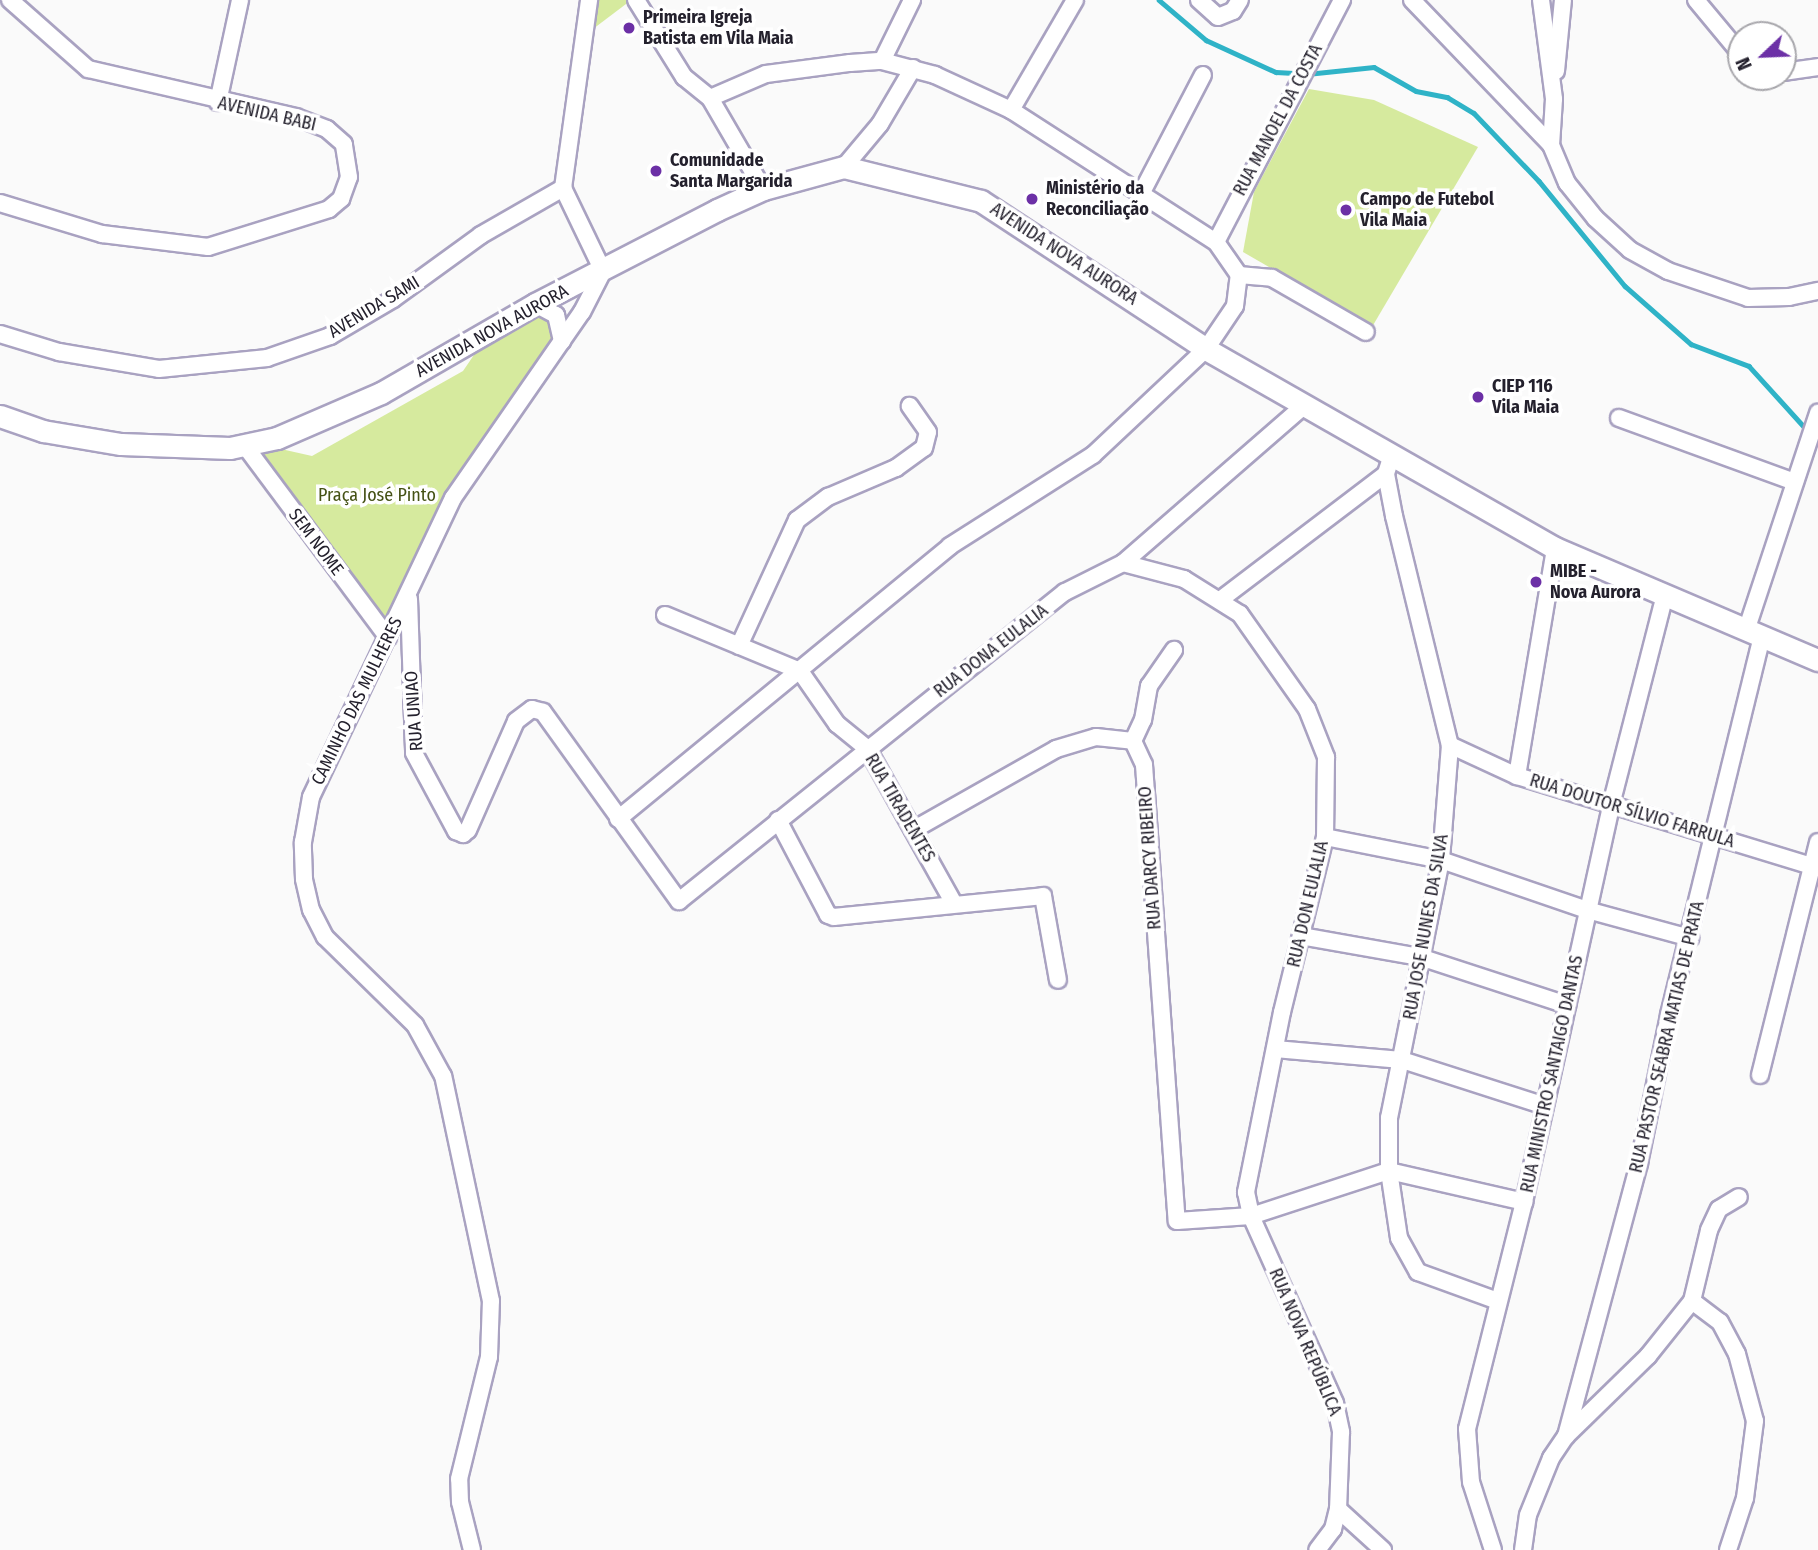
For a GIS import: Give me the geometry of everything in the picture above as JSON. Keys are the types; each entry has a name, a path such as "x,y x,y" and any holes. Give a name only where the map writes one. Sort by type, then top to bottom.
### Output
{"street":[{"name":"AVENIDA BABI","path":"0,203 102,234 208,247 316,215 341,199 349,160 344,144 327,129 296,117 218,102 88,69 10,0"},
{"path":"218,102 240,0"},
{"path":"589,0 563,188 603,271"},
{"path":"636,0 684,77 710,98 763,189"},
{"path":"1012,110 1075,0"},
{"path":"1199,0 1218,17 1233,11 1240,0"},
{"name":"RUA MANOEL DA COSTA","path":"1216,242 1342,0"},
{"path":"1412,0 1551,145 1567,183 1595,218 1630,250 1658,265 1748,298 1789,298 1818,291"},
{"path":"1541,0 1553,99"},
{"path":"1551,145 1563,0"},
{"path":"1696,0 1727,37"},
{"path":"882,61 911,1"},
{"path":"618,819 950,546 1093,456 1206,349 1235,306 1239,275 1216,242 1012,110 958,83 882,61 766,74 710,98"},
{"path":"1797,70 1818,67"},
{"path":"844,166 880,124 913,68"},
{"path":"1142,194 1203,75"},
{"name":"AVENIDA NOVA AURORA","path":"0,416 43,431 121,444 245,446 352,408 535,304 763,189 844,166 981,201 1206,349 1305,405 1389,465 1555,548 1664,598 1818,660"},
{"name":"AVENIDA SAMI","path":"0,334 60,352 159,369 267,358 330,336 393,299 481,235 563,188"},
{"name":"CAMINHO DAS MULHERES","path":"472,1550 460,1502 459,1479 489,1357 491,1300 443,1076 415,1025 325,937 311,910 304,879 303,842 311,797 388,638 432,537 473,463 562,341 603,271"},
{"path":"1239,275 1272,278 1366,332"},
{"path":"535,304 556,315 562,341"},
{"name":"RUA DONA EULALIA","path":"618,819 679,901 1065,592 1124,563 1305,405"},
{"path":"739,646 797,520 828,497 896,468 924,448 928,432 909,406"},
{"name":"RUA PASTOR SEABRA MATIAS DE PRATA","path":"1566,1436 1639,1163 1754,634 1795,482 1817,414"},
{"path":"1619,418 1795,482"},
{"name":"SEM NOME","path":"245,446 388,638"},
{"path":"1220,600 1389,465"},
{"name":"RUA JOSE NUNES DA SILVA","path":"1389,465 1450,745 1441,860 1419,957 1402,1060 1389,1118 1389,1171 1399,1238 1418,1272 1498,1301"},
{"path":"1517,776 1555,548"},
{"name":"RUA DON EULALIA","path":"1124,563 1184,579 1240,614 1318,732 1325,757 1325,837 1275,1049 1247,1192 1251,1216"},
{"name":"RUA UNIAO","path":"408,595 414,753 460,834 468,830 516,721 533,709 553,719 618,819"},
{"name":"RUA MINISTRO SANTAIGO DANTAS","path":"1493,1550 1471,1482 1467,1429 1524,1202 1611,805 1664,598"},
{"path":"665,615 800,671"},
{"path":"914,830 1056,749 1096,737 1133,741 1143,720 1149,686 1174,650"},
{"name":"RUA TIRADENTES","path":"800,671 836,724 867,748 953,902"},
{"name":"RUA DARCY RIBEIRO","path":"1133,741 1144,765 1176,1219 1251,1216"},
{"name":"RUA DOUTOR SÍLVIO FARRULA","path":"1450,745 1517,776 1815,867"},
{"path":"778,820 828,915 1043,896 1058,980"},
{"path":"1325,837 1441,860 1587,910 1690,938"},
{"path":"1760,1075 1815,867 1818,842"},
{"path":"1301,936 1419,957 1567,1005"},
{"path":"1275,1049 1402,1060 1545,1106"},
{"path":"1251,1216 1389,1171 1524,1202"},
{"path":"1728,1550 1745,1498 1755,1421 1737,1354 1720,1322 1692,1301 1709,1230 1719,1209 1739,1197"},
{"name":"RUA NOVA REPÚBLICA","path":"1251,1216 1335,1403 1341,1432 1338,1509 1333,1530 1317,1550"},
{"name":"RUA PASTOR SEABRA MATIAS DE PRATA","path":"1523,1550 1538,1483 1566,1436 1648,1356 1692,1301"},
{"path":"1338,1509 1383,1550"}],"green space":[{"path":"593,0 629,0 630,1 589,32"},
{"name":"Campo de Futebol Vila Maia","path":"1309,89 1374,100 1478,147 1372,327 1243,252 1254,192"},
{"name":"Praça José Pinto","path":"540,313 552,317 556,342 463,472 387,622 263,453 281,449 312,456 463,371 478,349"}],"waterway":[{"path":"1159,0 1206,40 1276,72 1298,73"},
{"path":"1307,74 1374,67 1416,91 1447,97 1474,113 1539,181 1625,286 1691,344 1749,366 1807,430"}],"place":[{"name":"Primeira Igreja Batista em Vila Maia","path":"629,28"},
{"name":"Comunidade Santa Margarida","path":"656,171"},
{"name":"Ministério da Reconciliação","path":"1032,199"},
{"name":"Campo de Futebol Vila Maia","path":"1346,210"},
{"name":"CIEP 116 Vila Maia","path":"1478,397"},
{"name":"MIBE - Nova Aurora","path":"1536,582"}]}
